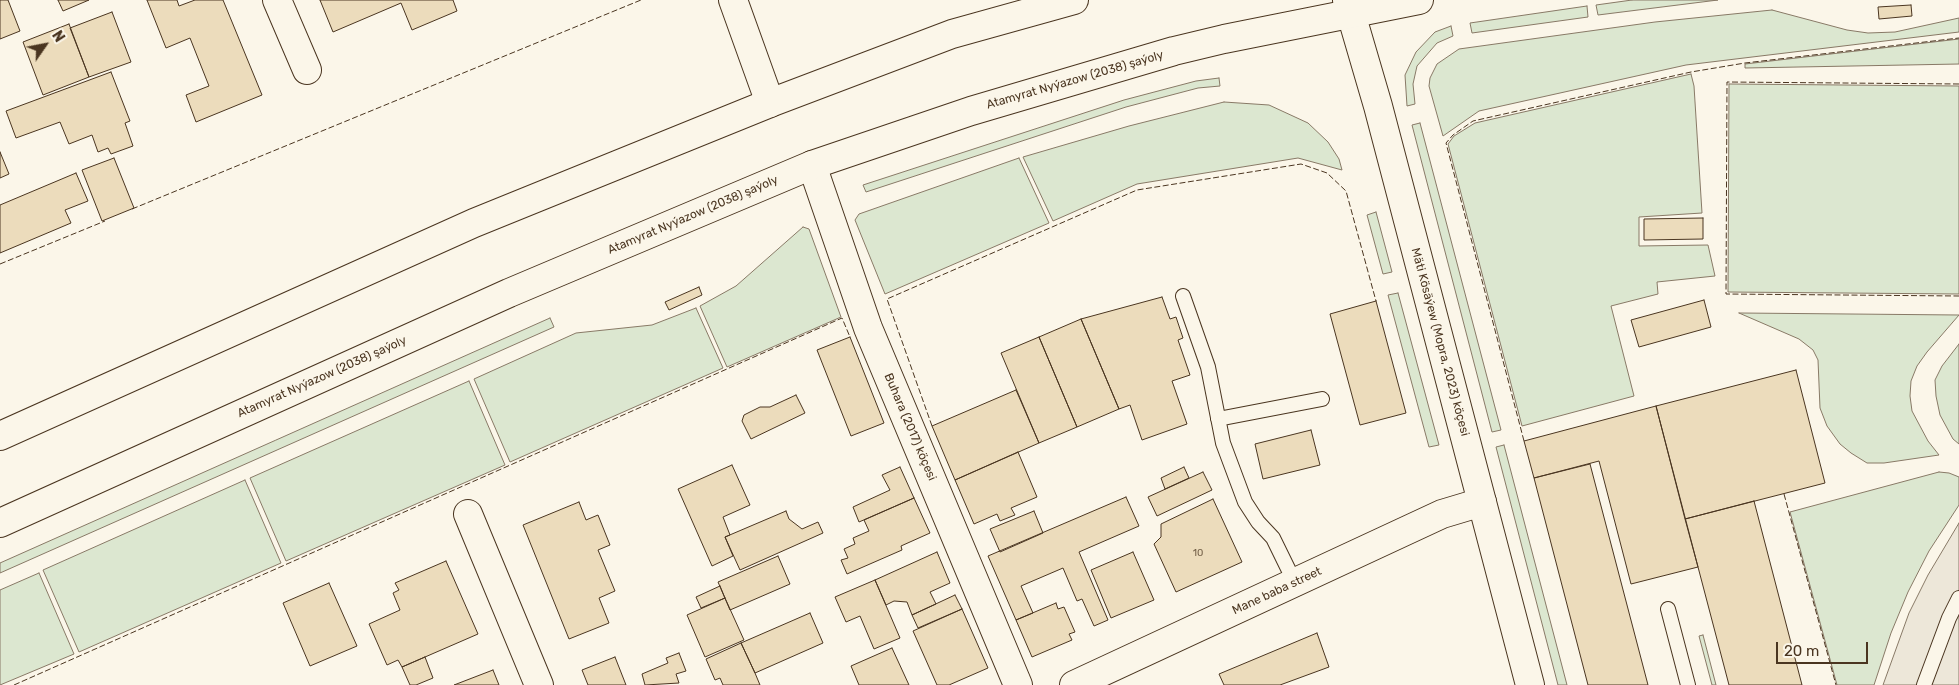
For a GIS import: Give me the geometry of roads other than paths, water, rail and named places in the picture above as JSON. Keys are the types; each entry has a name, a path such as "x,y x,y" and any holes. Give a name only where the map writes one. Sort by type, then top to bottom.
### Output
{"main road":[{"path":"277,0 307,70"},
{"path":"733,0 770,103"},
{"path":"0,436 474,223 770,103 952,34 1074,0"},
{"name":"Atamyrat Nyýazow (2038) şaýoly","path":"0,523 509,293 812,165 971,111 1165,54 1349,7 1419,0"},
{"name":"Mäti Kösäýew (Mopra, 2023) köçesi","path":"1349,7 1380,113 1530,685"},
{"name":"Buhara (2017) köçesi","path":"812,165 868,328 1018,685"},
{"name":"Mane baba street","path":"1074,685 1442,514 1482,502"},
{"path":"468,514 540,685"}],"lane":[{"path":"1183,296 1208,367 1223,443 1245,502 1258,522 1273,538 1295,583"},
{"path":"1218,419 1322,399"},
{"path":"1924,685 1949,618 1959,598"},
{"path":"1668,609 1688,685"}]}
